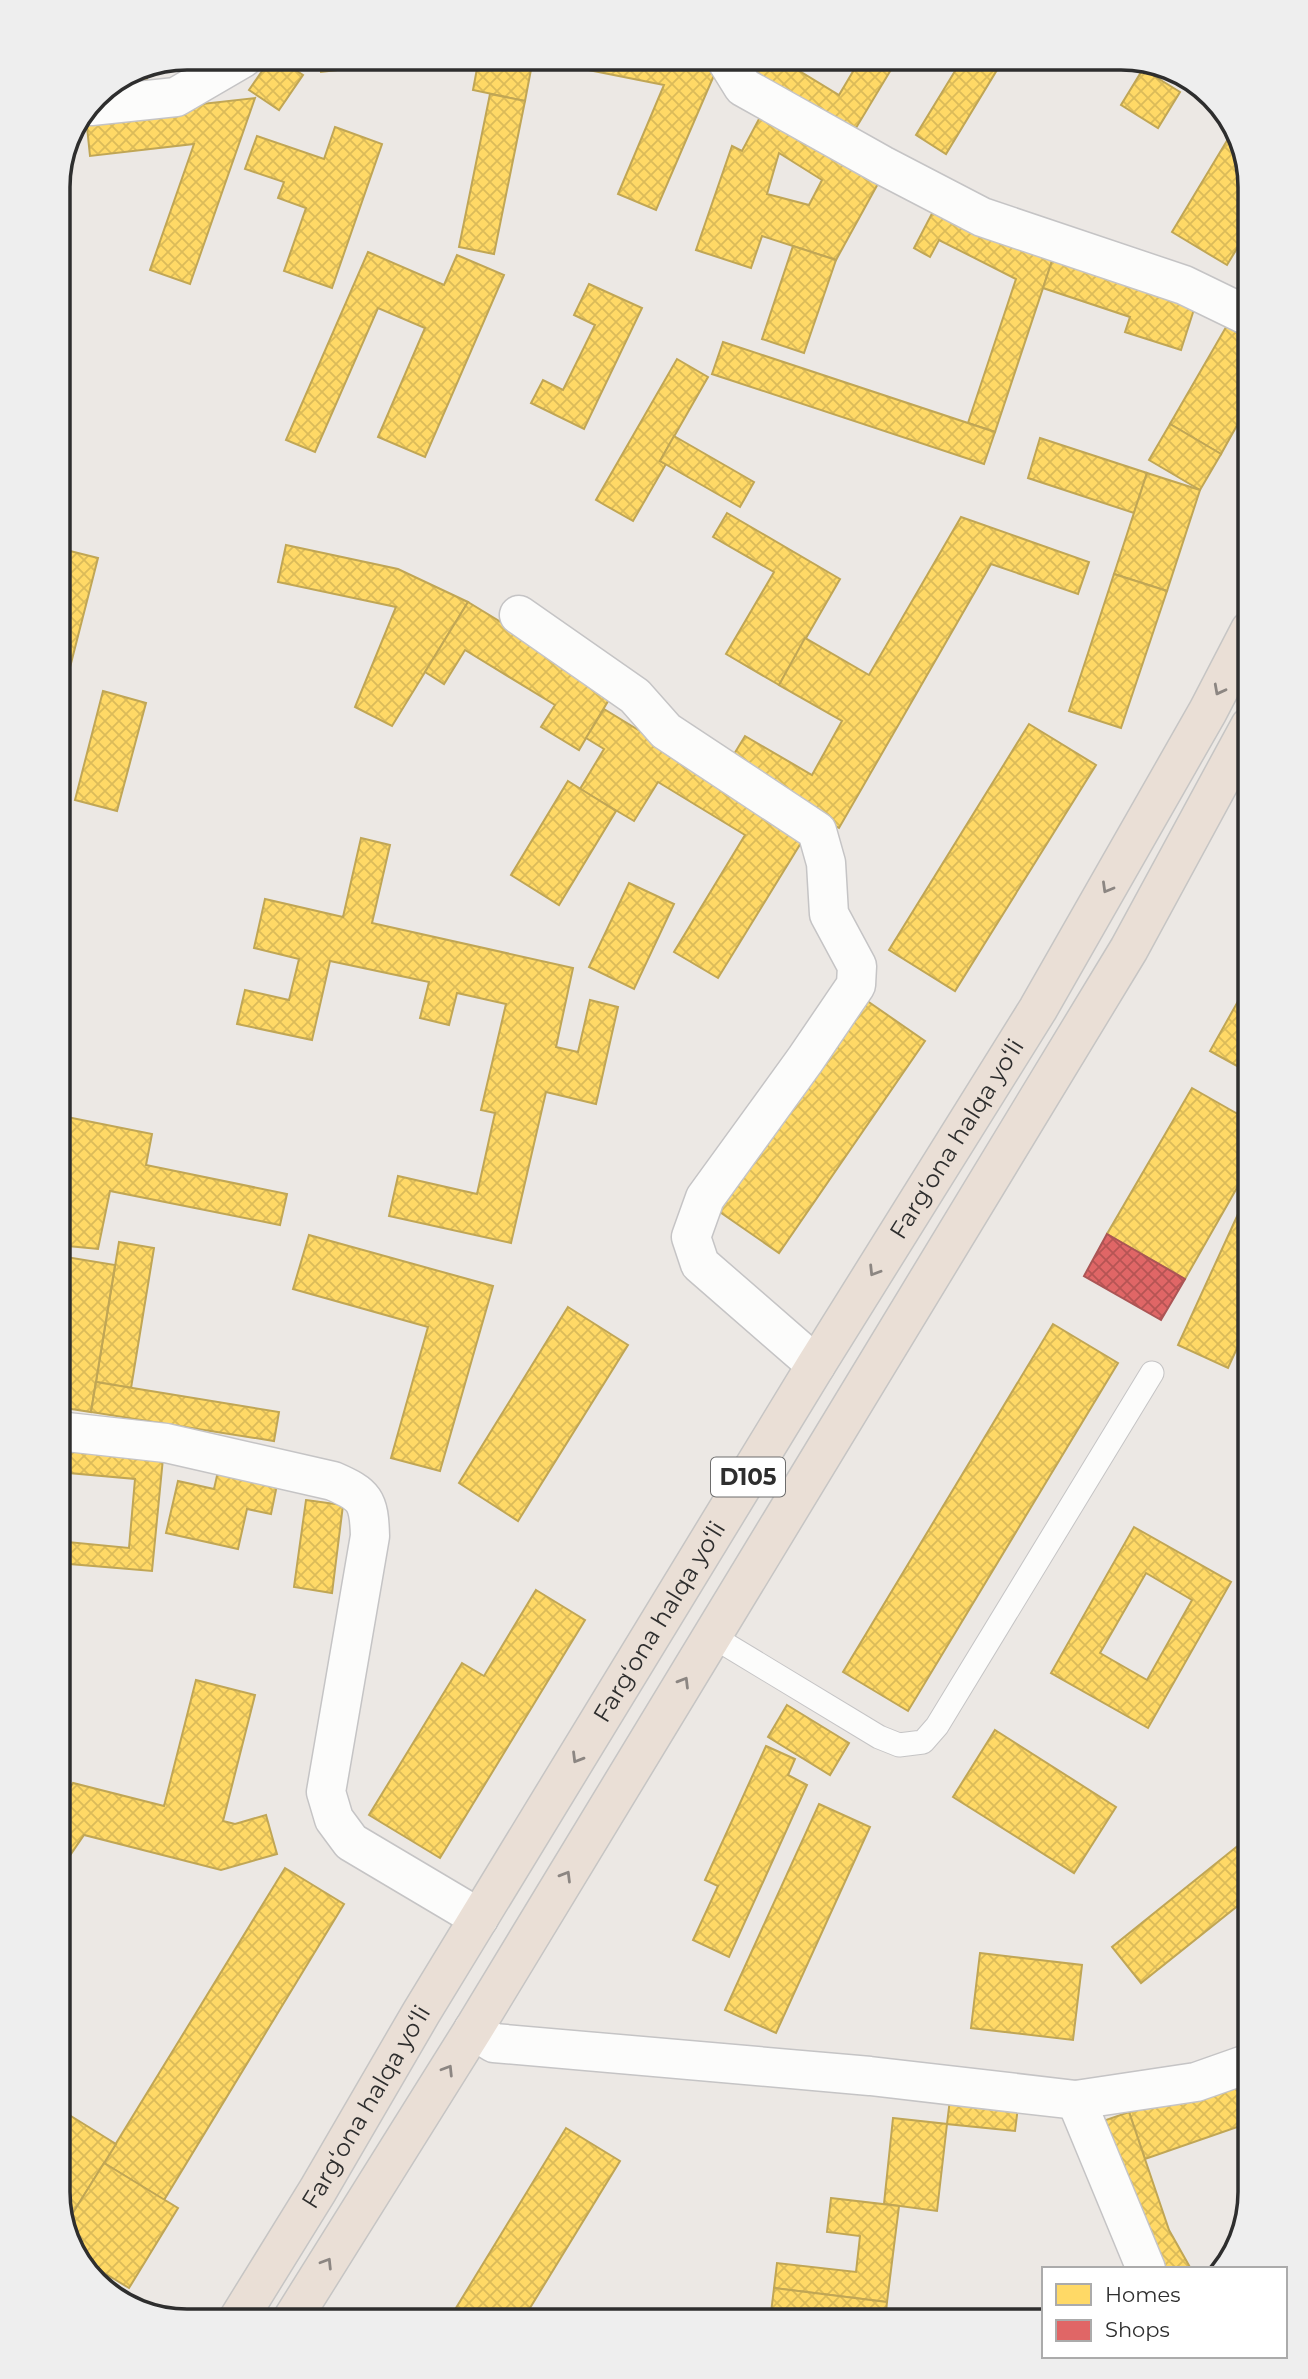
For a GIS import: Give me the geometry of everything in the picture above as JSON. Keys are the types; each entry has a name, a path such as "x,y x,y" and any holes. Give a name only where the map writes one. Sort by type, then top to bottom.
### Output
{"highway":[{"name":"Farg‘ona halqa yo‘li","path":"244,2309 318,2190 421,2013 816,1365 1038,1009 1201,723 1238,653"},
{"name":"Farg‘ona halqa yo‘li","path":"299,2309 473,2030 1129,949 1238,748"}],"street":[{"path":"105,105 176,97 222,70"},
{"path":"733,70 743,86 882,165 982,217 1184,285 1238,311"},
{"path":"519,615 635,696 666,731 817,831 826,863 829,914 857,966 856,985 705,1198 691,1237 700,1264 816,1365"},
{"path":"70,1432 166,1443 333,1481 357,1491 369,1510 369,1536 326,1792 334,1819 351,1842 479,1918"},
{"path":"473,2030 494,2043 856,2075 1076,2100 1196,2082 1238,2067"},
{"path":"1076,2100 1145,2267"}],"lane":[{"path":"712,1636 879,1737 899,1745 923,1742 937,1726 1152,1373"}],"building: Homes":[{"path":"263,70 295,70 303,75 279,110 249,90"},
{"path":"477,70 531,70 525,101 473,90"},
{"path":"588,70 716,70 656,210 618,194 664,85"},
{"path":"798,70 839,95 854,70 891,70 853,133 752,72"},
{"path":"956,70 997,70 946,154 916,135"},
{"path":"1141,72 1151,74 1180,92 1158,128 1121,105"},
{"path":"147,77 147,84 133,84"},
{"path":"490,94 525,101 494,254 459,247"},
{"path":"255,98 190,284 150,270 194,144 90,156 87,127 94,116"},
{"path":"766,106 880,180 836,260 762,236 751,268 696,250 732,146 742,151","holes":["779,153 822,180 809,205 767,194"]},
{"path":"335,127 382,144 332,288 284,271 306,208 278,198 284,182 245,169 257,136 324,159"},
{"path":"1228,139 1236,164 1238,247 1227,265 1172,232"},
{"path":"939,200 1054,255 995,432 968,423 1016,279 939,240 930,257 914,248"},
{"path":"793,246 836,260 804,353 762,339"},
{"path":"368,252 444,285 457,255 504,275 425,457 378,437 425,328 378,308 315,452 286,440"},
{"path":"1054,255 1196,303 1181,350 1125,332 1130,317 1043,288"},
{"path":"589,284 642,308 584,429 531,403 543,380 563,390 595,325 574,315"},
{"path":"1233,315 1238,318 1238,424 1221,454 1170,424"},
{"path":"723,342 995,432 984,464 712,374"},
{"path":"677,359 708,377 660,461 666,464 633,521 596,500"},
{"path":"1170,424 1221,454 1200,490 1149,460"},
{"path":"674,436 754,482 740,507 660,461"},
{"path":"1040,438 1147,473 1134,513 1028,478"},
{"path":"1147,473 1200,490 1167,591 1114,574"},
{"path":"727,513 840,579 779,685 726,654 774,572 713,537"},
{"path":"961,517 1089,562 1078,594 991,564 839,828 728,764 745,736 812,775 842,721 779,685 805,638 869,675"},
{"path":"286,545 398,569 468,602 392,726 355,707 396,607 278,582"},
{"path":"70,551 98,558 70,667"},
{"path":"1114,574 1167,591 1121,728 1069,711"},
{"path":"468,602 614,691 579,750 541,727 555,705 465,650 444,684 425,672"},
{"path":"103,691 146,703 117,811 75,800"},
{"path":"604,709 807,833 718,978 674,952 745,835 658,782 634,821 580,789 604,749 586,738"},
{"path":"1029,724 1096,765 955,991 889,950"},
{"path":"568,781 616,811 559,905 511,875"},
{"path":"361,838 390,845 372,923 573,968 556,1047 578,1052 590,1000 618,1007 596,1104 546,1092 511,1243 389,1216 398,1176 477,1194 495,1113 481,1110 506,1004 457,993 449,1025 420,1018 429,982 330,961 312,1040 237,1024 245,990 289,1000 299,959 254,948 265,899 343,917"},
{"path":"629,883 674,904 634,989 589,967"},
{"path":"863,998 925,1041 779,1253 717,1210"},
{"path":"1238,1001 1238,1066 1210,1051"},
{"path":"1192,1088 1238,1114 1238,1186 1185,1279 1107,1234"},
{"path":"70,1118 152,1134 146,1165 287,1194 280,1225 110,1191 98,1249 70,1246"},
{"path":"1238,1214 1238,1346 1228,1368 1178,1345"},
{"path":"309,1235 493,1286 440,1471 391,1458 428,1327 293,1289"},
{"path":"119,1242 154,1248 131,1388 96,1382"},
{"path":"70,1258 115,1265 91,1412 70,1409"},
{"path":"568,1307 628,1345 518,1521 459,1483"},
{"path":"1053,1324 1118,1363 908,1711 843,1672"},
{"path":"96,1382 279,1412 274,1441 91,1412"},
{"path":"70,1440 164,1448 152,1571 70,1564 70,1542 129,1548 135,1479 70,1473"},
{"path":"219,1467 278,1480 271,1514 247,1509 238,1549 166,1533 178,1481 214,1489"},
{"path":"306,1500 343,1505 332,1593 294,1587"},
{"path":"1134,1527 1231,1582 1148,1728 1051,1673","holes":["1146,1573 1192,1600 1147,1680 1100,1653"]},
{"path":"536,1590 585,1620 440,1858 369,1815 462,1663 484,1676"},
{"path":"196,1680 255,1695 223,1821 235,1824 266,1815 277,1854 221,1870 84,1835 70,1855 70,1787 73,1783 164,1806"},
{"path":"787,1705 849,1743 830,1775 768,1737"},
{"path":"995,1730 1116,1807 1074,1873 953,1797"},
{"path":"766,1746 795,1759 788,1775 807,1785 729,1957 693,1940 718,1886 705,1880"},
{"path":"819,1804 870,1827 776,2033 725,2010"},
{"path":"1238,1846 1238,1906 1141,1983 1112,1947"},
{"path":"285,1868 344,1904 164,2200 104,2163"},
{"path":"980,1953 1082,1965 1073,2040 971,2028"},
{"path":"1238,2074 1238,2127 1145,2159 1129,2112"},
{"path":"951,2091 1019,2099 1015,2131 947,2124"},
{"path":"1129,2112 1169,2230 1190,2267 1158,2267 1103,2121"},
{"path":"70,2115 116,2144 72,2214"},
{"path":"893,2118 947,2124 937,2211 884,2204"},
{"path":"566,2128 620,2161 529,2309 455,2309"},
{"path":"104,2163 178,2208 129,2288 100,2270 94,2263 79,2237 72,2214"},
{"path":"831,2198 899,2206 887,2302 774,2288 777,2263 856,2272 860,2236 827,2232"},
{"path":"774,2288 887,2302 886,2309 771,2309"}],"building: Shops":[{"path":"1107,1234 1185,1279 1161,1320 1084,1276"}]}
